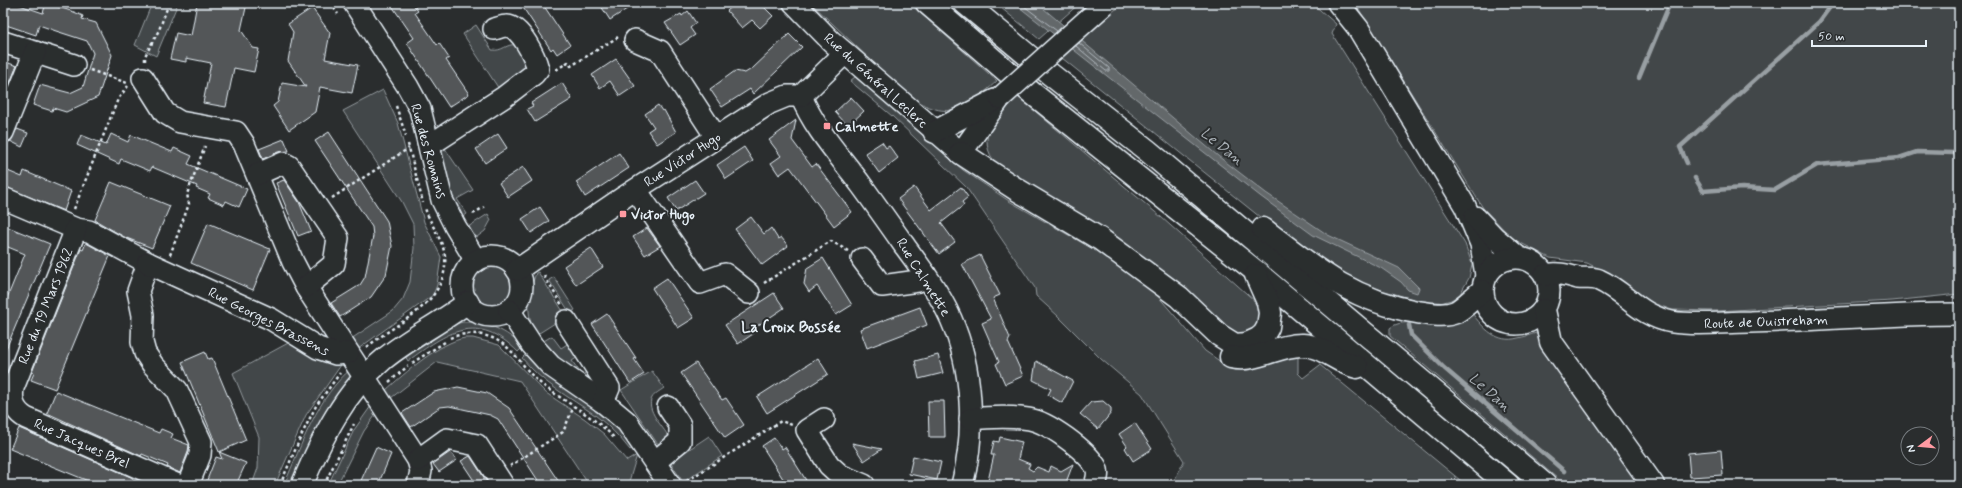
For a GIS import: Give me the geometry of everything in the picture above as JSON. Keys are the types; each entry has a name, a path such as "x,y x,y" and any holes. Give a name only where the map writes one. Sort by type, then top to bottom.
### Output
{"highway":[{"path":"926,3 1032,92 1254,270 1508,485"},
{"path":"966,3 1050,74 1148,151 1545,485"},
{"path":"1148,151 1238,210 1325,276 1368,299 1404,310 1434,315 1456,312 1484,283"},
{"path":"961,153 1016,189 1100,239 1179,297 1226,341 1241,345 1252,342 1264,334 1270,313 1268,302 1254,270"},
{"path":"1156,281 1193,329 1218,353 1238,359 1256,357 1293,345 1306,345 1322,350 1349,365 1374,372"},
{"path":"1546,303 1551,342 1653,485"}],"street":[{"name":"Rue des Romains","path":"354,3 408,87 420,109 430,145 442,200 455,226 476,261"},
{"name":"Rue du Général Leclerc","path":"794,3 845,53 934,132 961,153"},
{"path":"961,153 1000,98 1105,3"},
{"path":"1338,3 1358,28 1465,206 1481,244 1486,305 1493,315 1508,324 1518,324 1531,321 1546,303 1584,279"},
{"path":"430,145 504,96 534,74 538,69 536,59 518,32 508,26 494,28"},
{"path":"635,40 660,51 716,137"},
{"path":"3,42 74,65"},
{"path":"5,123 35,52"},
{"path":"801,96 845,53"},
{"path":"143,78 165,113 180,122 236,132 244,144 258,174 293,262 306,287 356,351 365,379 418,460 421,471 418,485"},
{"name":"Rue Victor Hugo","path":"517,270 716,137 770,103 788,96 801,96"},
{"name":"Rue Calmette","path":"801,96 818,130 862,186 925,274 950,318 959,342 967,379 970,419 969,448 962,485"},
{"path":"934,132 1000,98"},
{"path":"258,174 283,163 290,166 338,238 334,264 306,287"},
{"path":"636,190 700,283 726,274 749,293"},
{"name":"Rue Georges Brassens","path":"3,198 71,227 89,231 148,263 271,319 318,348 336,354 356,351"},
{"path":"1465,206 1494,237 1518,257 1536,264 1545,275 1549,285 1546,303"},
{"name":"Rue du 19 Mars 1962","path":"8,408 13,388 71,227"},
{"path":"490,256 498,257 512,264 517,270 522,280 521,292 517,302 509,310 498,315 487,315 476,310 468,302 465,296 463,283 467,271 476,261 490,256"},
{"path":"1484,283 1498,262 1508,258 1518,257"},
{"path":"862,259 882,286 918,281 925,274"},
{"path":"148,263 138,291 143,315 142,342 145,353 177,390 201,442 200,455 188,485"},
{"name":"Route de Ouistreham","path":"1545,275 1555,273 1584,279 1597,279 1609,285 1647,313 1677,322 1768,321 1959,314"},
{"path":"302,485 330,424 350,395 384,359 468,302"},
{"path":"509,310 532,345 551,366 603,402 627,422 670,485"},
{"path":"566,321 609,388 603,402"},
{"path":"655,462 680,441 680,425 668,407"},
{"name":"Rue Jacques Brel","path":"8,408 26,418 178,485"},
{"path":"970,419 1030,419 1040,423 1068,441 1087,457 1096,467 1096,482"},
{"path":"815,424 829,465 840,475 864,485"},
{"path":"418,460 447,439 477,445 499,480"}],"path":[{"path":"143,78 145,56 159,30 169,3"},
{"path":"538,69 555,71 568,62 570,66 617,36 635,40"},
{"path":"71,227 118,98 129,83 74,65"},
{"path":"356,351 428,302 436,293 444,271 443,251 426,214 419,192 409,148 395,102"},
{"path":"171,261 170,254 189,204 187,194 205,146"},
{"path":"318,207 409,148"},
{"path":"473,214 484,207"},
{"path":"749,293 831,241 862,259"},
{"path":"544,276 570,318 566,321"},
{"path":"385,385 408,365 451,338 466,333 474,334 500,342 532,376 554,394 574,406 618,442"},
{"path":"499,480 563,432 574,406"},
{"path":"682,485 781,421 815,424"},
{"path":"324,485 354,423"}],"shaded area":[{"path":"152,3 178,3 156,56 135,45"},
{"path":"811,3 909,3 997,81 973,101 962,107 952,110 941,110 930,107 917,101 903,91"},
{"path":"995,3 1080,3 1039,39"},
{"path":"1125,3 1312,3 1336,24 1332,34 1465,244 1472,264 1469,278 1460,294 1451,300 1433,305 1368,286 1339,273 1296,246 1062,58 1112,12"},
{"path":"1355,3 1959,3 1959,294 1892,301 1716,311 1672,310 1650,302 1616,277 1587,263 1550,258 1513,239 1483,208"},
{"path":"476,25 492,50 499,50 510,45 516,45 528,68 499,89 463,34"},
{"path":"855,77 963,170 1009,201 1100,253 1151,288 1205,351 1221,362 1298,351 1298,373 1303,378 1320,365 1466,485 1172,485 1184,461 1142,394 1101,359 1036,296 1035,288 966,187 892,116 850,81"},
{"path":"383,90 398,123 424,222 441,257 437,285 433,295 358,349 351,339 393,311 403,299 410,282 414,248 413,224 402,202 343,111"},
{"path":"1017,96 1161,217 1256,302 1260,312 1257,327 1244,335 1233,334 1148,260 997,165 990,155 987,145 987,136 995,119 1001,111"},
{"path":"440,147 444,147 473,190 457,199 467,214 460,219 449,195"},
{"path":"488,214 491,220 485,231 477,237 468,227"},
{"path":"496,265 503,268 509,274 512,285 511,293 503,302 496,305 488,305 481,302 473,293 472,281 475,274 484,266"},
{"path":"538,272 566,316 536,335 530,320 529,304 533,281 536,273"},
{"path":"554,277 575,310 570,313 549,280"},
{"path":"1472,313 1486,329 1497,337 1510,339 1525,337 1536,333 1545,349 1640,485 1565,485 1390,336 1390,328 1403,323 1446,326 1456,323"},
{"path":"463,322 472,322 496,328 510,336 523,347 518,352 503,339 489,332 475,329 462,330 436,342 408,361 404,354 451,325"},
{"path":"552,336 561,348 572,341 581,355 572,361 582,375 591,369 600,387 560,363 542,342"},
{"path":"465,338 473,338 499,345 546,393 585,419 604,434 627,461 637,455 628,485 589,485 520,381 437,362 391,398 386,390 413,367 445,345"},
{"path":"290,342 341,365 306,415 275,485 252,485 258,468 259,437 233,373"},
{"path":"527,353 613,421 636,446 630,450 600,419 538,375 522,358"},
{"path":"352,368 355,373 293,485 284,485 304,438 320,407 329,393"},
{"path":"652,371 664,388 654,395 650,402 653,413 669,437 668,440 662,444 657,443 621,390"},
{"path":"371,406 377,413 364,431 337,485 328,485 354,430"},
{"path":"709,436 722,456 683,482 670,462"}],"water":[{"path":"1014,3 1037,3 1218,156 1266,193 1328,235 1399,268 1419,288 1417,293 1408,290 1401,282 1381,268 1313,235 1260,196"}],"building":[{"path":"3,3 14,3 43,13 46,3 74,12 83,16 82,19 96,23 112,55 98,97 66,112 53,108 52,111 33,105 40,85 70,93 83,87 93,53 87,41 39,25 36,35 3,24"},
{"path":"197,3 218,5 219,3 247,3 241,30 253,48 259,49 254,72 234,68 226,107 203,103 211,63 186,58 186,62 170,59 176,33 191,36"},
{"path":"390,3 412,3 418,11 415,13 437,45 439,43 449,58 446,60 469,94 449,107 407,43 414,38"},
{"path":"520,3 542,3 570,45 557,54 553,48 551,50"},
{"path":"599,3 636,3 610,20"},
{"path":"736,3 760,3 773,16 760,28 752,20 742,28 727,11"},
{"path":"312,8 330,33 325,59 358,65 352,93 320,87 315,112 289,130 273,106 278,102 282,83 306,87 288,61 293,32 288,24"},
{"path":"688,11 696,23 690,28 695,35 680,45 665,23 681,14 682,16"},
{"path":"789,34 802,47 753,94 750,89 722,107 710,89 735,71 745,73 753,68"},
{"path":"616,59 635,86 620,96 610,81 600,88 592,75"},
{"path":"3,61 17,66 9,85 3,83"},
{"path":"562,83 572,99 535,122 527,109 533,106 531,103"},
{"path":"851,97 864,111 848,126 835,112"},
{"path":"658,105 662,111 664,110 676,132 657,144 648,131 654,127 645,114"},
{"path":"796,120 792,140 812,167 816,164 852,212 834,226 790,167 779,175 771,163 781,156 769,140"},
{"path":"17,129 28,133 22,147 10,141"},
{"path":"329,132 387,221 392,246 386,275 371,297 340,317 331,303 360,285 365,277 373,236 372,227 315,141"},
{"path":"111,134 128,142 131,135 172,152 174,148 192,156 188,164 247,189 239,207 226,201 224,205 208,198 210,194 196,188 197,186 152,167 150,171 121,159 119,164 77,145 81,135 106,145"},
{"path":"498,134 507,148 485,163 476,149"},
{"path":"284,139 289,151 278,152 263,159 259,149"},
{"path":"882,142 886,148 889,146 898,158 879,173 865,153"},
{"path":"744,147 753,161 726,179 717,165"},
{"path":"619,153 629,168 585,197 576,182"},
{"path":"523,167 532,181 508,197 499,183"},
{"path":"3,169 22,177 24,171 71,191 64,211 3,186"},
{"path":"284,180 299,202 311,231 298,236 276,183"},
{"path":"695,180 704,193 676,211 668,198"},
{"path":"111,182 170,206 152,248 124,237 95,220"},
{"path":"914,187 931,210 961,187 968,197 962,202 964,205 941,223 955,242 939,254 898,199"},
{"path":"540,207 549,221 531,233 522,219"},
{"path":"751,217 764,234 771,228 778,239 781,237 788,246 762,265 735,229"},
{"path":"208,223 270,249 253,290 191,263"},
{"path":"3,225 50,244 3,356 3,308 25,254 3,245"},
{"path":"647,228 660,246 645,255 633,237"},
{"path":"86,243 110,256 55,389 31,380 34,373 32,372 81,249 83,250"},
{"path":"591,248 603,267 576,285 564,266"},
{"path":"980,255 1000,295 993,298 1010,338 1008,342 1023,376 1005,384 996,364 999,362 982,323 991,319 962,264"},
{"path":"823,258 852,305 836,315 817,286 809,292 804,284 807,268"},
{"path":"667,278 694,318 678,328 652,288"},
{"path":"774,293 784,308 751,330 753,334 738,344 725,325"},
{"path":"920,307 927,325 867,348 860,329"},
{"path":"607,314 636,358 634,359 644,374 630,383 592,324"},
{"path":"205,352 208,359 212,358 246,440 219,452 182,362"},
{"path":"938,355 943,373 919,379 915,361"},
{"path":"818,358 828,374 767,413 757,397"},
{"path":"1036,361 1073,381 1062,403 1048,395 1051,389 1033,380"},
{"path":"696,363 722,400 726,398 744,425 725,438 681,373"},
{"path":"458,387 487,393 509,408 561,485 541,485 498,419 490,415 449,406 440,407 411,427 402,413 434,392"},
{"path":"56,391 159,433 161,429 173,434 171,438 189,445 180,473 167,467 168,465 142,454 141,456 47,413"},
{"path":"928,401 944,401 945,437 929,437"},
{"path":"1103,401 1111,408 1111,413 1098,429 1080,414 1091,402"},
{"path":"1135,423 1152,449 1133,461 1125,448 1127,446 1119,434"},
{"path":"19,428 133,478 130,485 98,485 10,449"},
{"path":"1000,437 1022,442 1018,459 1030,464 1028,468 1033,471 1037,467 1049,472 1051,466 1061,471 1073,464 1065,485 987,485 994,455 991,455 994,441 999,442"},
{"path":"774,438 782,449 785,447 809,485 787,485 762,446"},
{"path":"852,443 882,449 864,461"},
{"path":"376,447 391,454 378,485 359,485"},
{"path":"1721,450 1723,475 1690,477 1688,453"},
{"path":"219,452 246,463 236,485 205,485 216,457 222,459"},
{"path":"450,452 457,460 439,472 433,464"},
{"path":"470,456 489,485 477,485 461,461"},
{"path":"913,456 941,462 937,480 909,474"}],"waterway":[{"path":"1639,78 1670,3"},
{"path":"1687,163 1680,147 1819,22 1833,3"},
{"path":"1695,178 1703,191 1742,188 1775,190 1817,165 1899,158 1917,152 1954,153 1959,148"},
{"name":"Le Dan","path":"1409,325 1411,335 1444,368 1564,471"}],"place":[{"name":"Calmette","path":"827,126"},
{"name":"Victor Hugo","path":"623,214"}],"district":[{"name":"La Croix Bossée","path":"791,327"}]}
